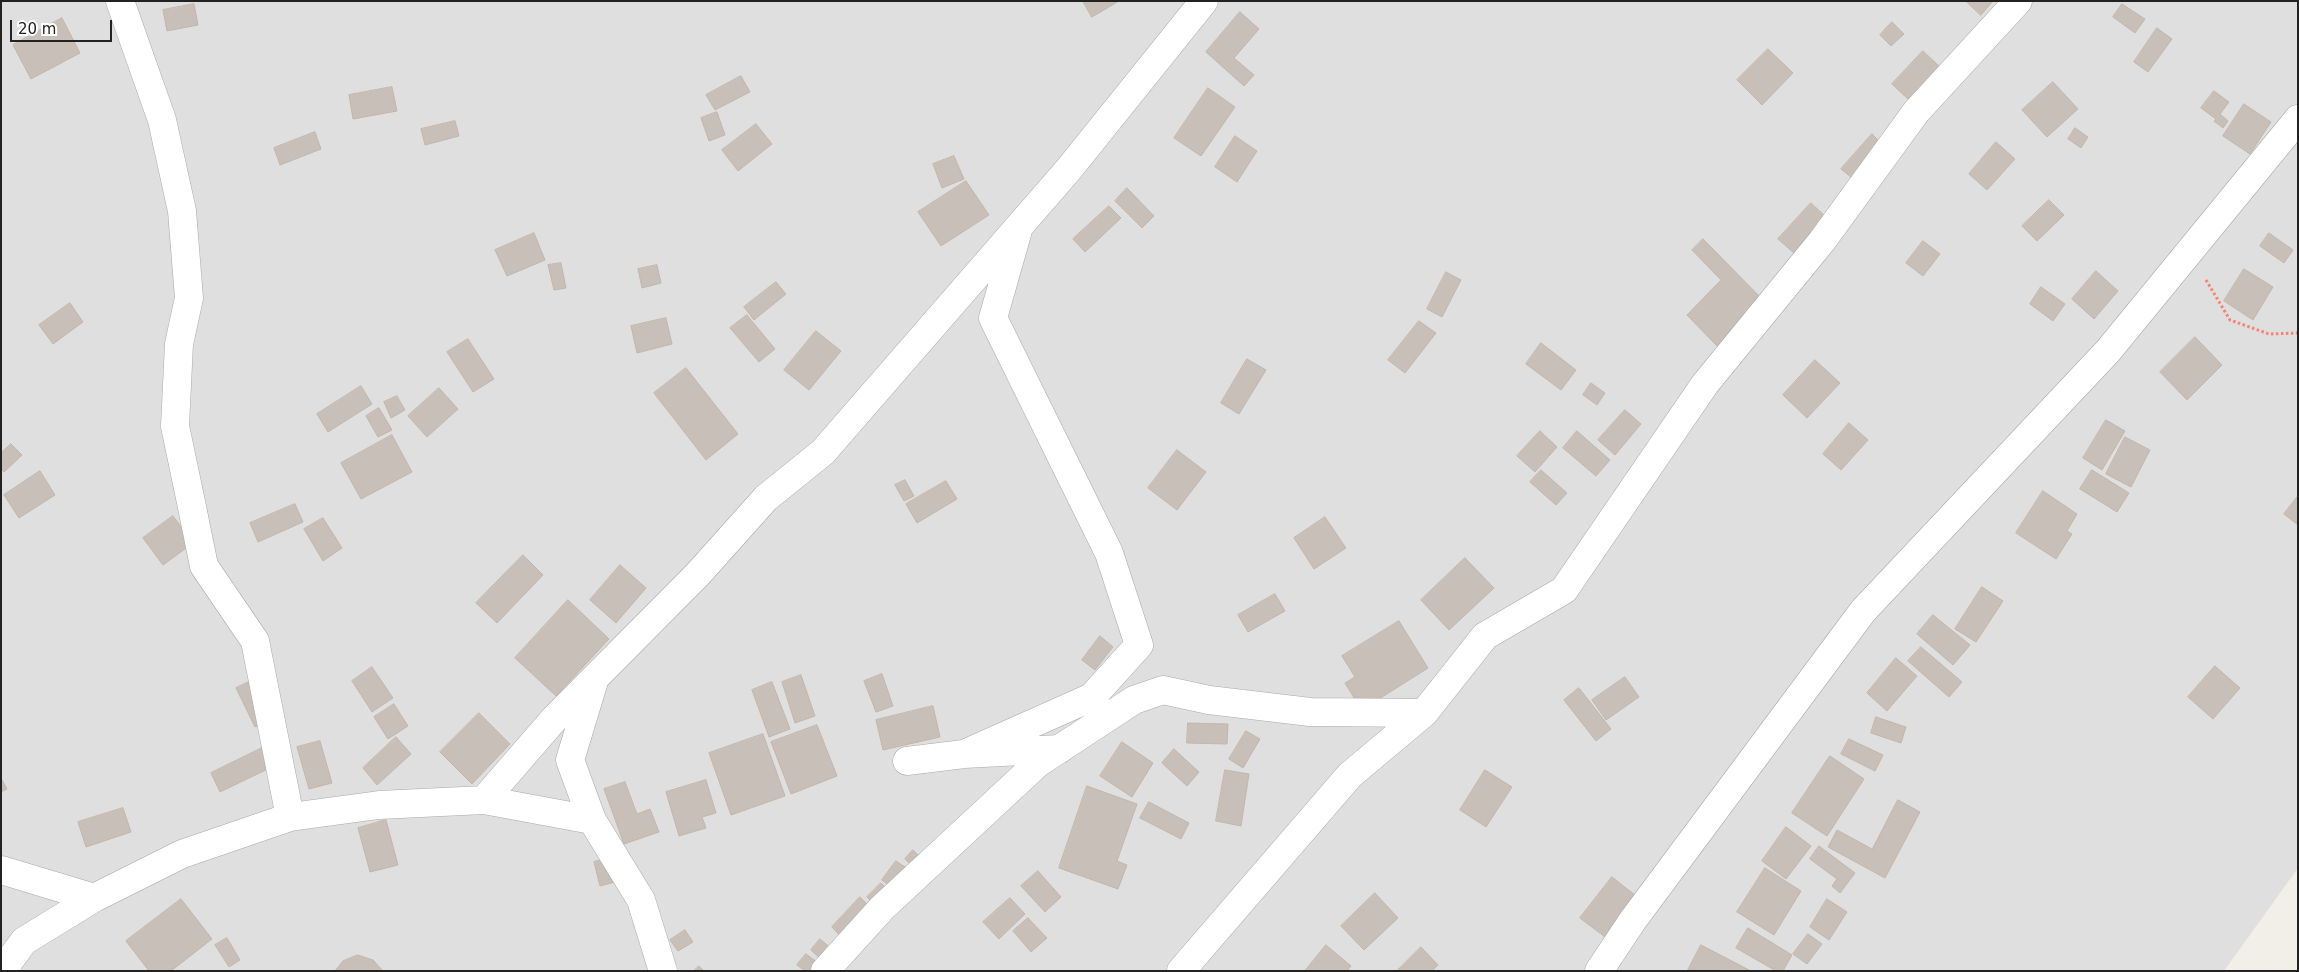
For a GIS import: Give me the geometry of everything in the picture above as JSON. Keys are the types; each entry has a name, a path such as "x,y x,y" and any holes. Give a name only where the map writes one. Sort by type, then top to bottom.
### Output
{"street":[{"path":"120,1 162,120 182,211 189,298 179,344 175,426 204,566 255,641 290,817"},
{"path":"484,800 555,718 698,574 766,498 823,452 1069,169 1204,1"},
{"path":"1181,971 1350,775 1424,713 1485,636 1564,590 1705,384 1822,241 1916,112 2018,1"},
{"path":"1599,971 1633,920 1862,611 2108,351 2298,119"},
{"path":"964,754 1092,697 1139,645 1109,553 993,318 1020,225"},
{"path":"595,678 570,760 592,820 641,900 663,971"},
{"path":"825,971 882,908 1038,763 1134,700 1163,690 1210,700 1310,712 1424,713"},
{"path":"907,761 964,754 1060,748"},
{"path":"2,971 24,941 94,898 182,854 290,817 379,805 484,800 592,820"},
{"path":"1,870 94,898"}],"path":[{"path":"2202,275 2230,320 2269,334 2298,333"}],"shaded area":[{"path":"1,1 2298,1 2298,868 2224,971 1,971"}],"building":[{"path":"1083,1 1119,1 1092,17"},
{"path":"1966,1 1993,1 1981,15"},
{"path":"194,4 198,25 167,31 163,10"},
{"path":"2122,4 2145,19 2135,33 2113,17"},
{"path":"1240,12 1259,29 1234,58 1254,75 1244,86 1206,52"},
{"path":"62,18 80,53 31,79 13,45"},
{"path":"1892,22 1904,34 1891,46 1880,35"},
{"path":"2157,28 2172,39 2148,72 2134,62"},
{"path":"1768,49 1793,73 1762,105 1737,80"},
{"path":"1923,51 1940,67 1909,100 1892,84"},
{"path":"741,76 750,92 715,110 706,95"},
{"path":"2053,82 2078,109 2047,137 2022,110"},
{"path":"392,87 397,111 353,119 349,95"},
{"path":"1208,88 1235,107 1201,156 1174,138"},
{"path":"2214,91 2229,102 2220,114 2228,121 2223,128 2214,121 2216,119 2201,108"},
{"path":"2244,104 2271,122 2250,154 2223,136"},
{"path":"717,112 725,135 709,141 701,118"},
{"path":"455,121 459,136 425,145 421,129"},
{"path":"756,124 772,144 738,171 722,150"},
{"path":"2075,128 2088,137 2081,148 2068,139"},
{"path":"315,132 321,149 280,165 274,148"},
{"path":"1872,134 1882,144 1852,178 1841,169"},
{"path":"1235,136 1257,151 1237,182 1215,167"},
{"path":"1996,142 2015,159 1987,190 1969,174"},
{"path":"954,156 964,179 942,188 933,164"},
{"path":"966,181 989,215 941,246 918,212"},
{"path":"1127,188 1154,216 1142,228 1115,201"},
{"path":"2049,200 2064,215 2037,241 2022,226"},
{"path":"1811,203 1827,218 1795,254 1778,239"},
{"path":"1109,206 1121,218 1085,252 1073,239"},
{"path":"534,233 545,260 507,276 495,250"},
{"path":"2269,233 2293,250 2284,263 2260,246"},
{"path":"1703,239 1765,302 1718,347 1687,315 1721,280 1692,250"},
{"path":"1923,241 1940,254 1923,276 1906,263"},
{"path":"561,263 566,288 554,290 548,265"},
{"path":"657,265 661,283 642,288 638,269"},
{"path":"2244,269 2273,287 2253,320 2224,301"},
{"path":"2096,271 2118,291 2094,319 2072,299"},
{"path":"1446,272 1461,280 1442,317 1427,309"},
{"path":"776,282 786,294 754,320 744,307"},
{"path":"2041,287 2065,304 2053,321 2030,304"},
{"path":"70,303 83,322 53,344 39,325"},
{"path":"747,315 775,349 759,362 730,328"},
{"path":"666,318 672,344 637,353 631,326"},
{"path":"1419,321 1436,333 1405,373 1388,360"},
{"path":"816,331 841,351 809,390 784,370"},
{"path":"2195,337 2222,365 2187,400 2160,372"},
{"path":"468,339 494,379 473,392 447,352"},
{"path":"1541,343 1576,370 1561,390 1526,364"},
{"path":"1247,359 1266,370 1239,414 1221,403"},
{"path":"1815,360 1840,383 1807,418 1783,395"},
{"path":"686,368 738,434 706,460 654,393"},
{"path":"1591,383 1605,393 1597,405 1583,395"},
{"path":"361,386 372,404 328,432 317,414"},
{"path":"439,388 458,409 427,437 408,416"},
{"path":"397,396 405,410 391,418 384,402"},
{"path":"379,408 392,430 378,437 366,416"},
{"path":"1625,410 1641,424 1615,455 1598,440"},
{"path":"2106,420 2125,431 2102,470 2083,458"},
{"path":"1849,423 1868,440 1841,470 1823,454"},
{"path":"1540,431 1557,447 1535,472 1517,456"},
{"path":"1577,431 1610,460 1596,476 1563,448"},
{"path":"392,435 412,472 361,499 341,463"},
{"path":"2125,437 2150,450 2131,487 2106,474"},
{"path":"11,444 22,455 4,472 1,469 1,453"},
{"path":"1177,450 1206,472 1177,510 1148,488"},
{"path":"1541,470 1567,493 1556,505 1530,482"},
{"path":"2092,470 2129,493 2117,512 2080,489"},
{"path":"40,471 55,495 19,518 4,495"},
{"path":"905,480 914,496 904,501 895,485"},
{"path":"946,481 957,499 917,523 906,504"},
{"path":"2043,491 2077,514 2067,531 2072,534 2056,559 2016,533"},
{"path":"2298,496 2298,525 2284,514"},
{"path":"295,504 303,522 258,542 250,523"},
{"path":"173,516 193,543 163,565 143,538"},
{"path":"1325,517 1346,548 1314,569 1294,538"},
{"path":"323,518 342,548 323,561 304,529"},
{"path":"523,555 543,575 497,623 476,603"},
{"path":"1465,558 1494,588 1449,630 1421,600"},
{"path":"620,565 646,588 616,623 590,600"},
{"path":"1982,587 2003,601 1976,642 1955,629"},
{"path":"1275,594 1285,611 1248,632 1238,615"},
{"path":"568,600 609,639 556,696 515,658"},
{"path":"1933,615 1970,645 1953,665 1917,634"},
{"path":"1399,621 1428,668 1371,704 1359,706 1345,683 1355,677 1342,656"},
{"path":"1100,636 1113,647 1095,670 1082,660"},
{"path":"1921,647 1962,682 1949,697 1908,661"},
{"path":"1896,658 1917,676 1887,711 1867,693"},
{"path":"2215,666 2240,688 2213,719 2188,697"},
{"path":"372,667 393,698 372,712 352,681"},
{"path":"882,674 893,706 876,712 864,681"},
{"path":"801,675 815,716 795,723 782,682"},
{"path":"1625,677 1639,697 1606,720 1592,700"},
{"path":"251,681 270,720 255,727 236,688"},
{"path":"772,682 790,729 769,737 752,690"},
{"path":"1579,688 1611,729 1596,741 1564,700"},
{"path":"394,704 408,726 388,739 374,717"},
{"path":"933,706 940,737 883,750 876,720"},
{"path":"479,713 510,744 472,784 440,752"},
{"path":"1876,717 1906,727 1901,743 1871,733"},
{"path":"1188,723 1228,724 1227,744 1187,743"},
{"path":"817,725 837,776 791,794 771,742"},
{"path":"1246,731 1260,739 1243,768 1229,759"},
{"path":"763,734 785,796 731,815 709,753"},
{"path":"396,737 411,754 377,785 363,768"},
{"path":"1849,739 1883,755 1875,771 1841,754"},
{"path":"320,741 332,783 309,789 297,747"},
{"path":"1122,742 1153,763 1132,797 1100,776"},
{"path":"262,748 272,767 220,792 211,773"},
{"path":"1174,749 1199,772 1187,786 1162,763"},
{"path":"1830,756 1864,779 1827,836 1792,813"},
{"path":"1225,770 1249,774 1241,826 1216,821"},
{"path":"1485,770 1512,787 1486,827 1460,810"},
{"path":"1,778 7,789 1,792"},
{"path":"706,780 716,813 702,817 706,828 679,836 666,792"},
{"path":"625,782 637,814 650,809 659,832 624,844 604,789"},
{"path":"1087,786 1137,804 1117,861 1127,865 1118,889 1059,868"},
{"path":"1898,800 1920,812 1885,878 1828,847 1837,830 1872,849"},
{"path":"1149,802 1189,823 1181,839 1140,818"},
{"path":"123,808 131,832 86,847 78,822"},
{"path":"386,820 398,865 370,872 358,828"},
{"path":"1786,827 1811,846 1786,879 1762,861"},
{"path":"1819,846 1855,873 1840,893 1832,886 1837,879 1810,859"},
{"path":"913,850 922,859 914,868 905,859"},
{"path":"609,858 615,882 600,886 594,862"},
{"path":"896,861 908,869 894,889 882,880"},
{"path":"1765,868 1801,891 1774,935 1737,912"},
{"path":"1038,871 1061,897 1045,912 1021,886"},
{"path":"1612,877 1640,899 1609,940 1580,918"},
{"path":"881,883 892,894 879,908 867,897"},
{"path":"1375,893 1398,918 1364,950 1341,926"},
{"path":"860,897 875,912 846,942 832,927"},
{"path":"1010,898 1025,914 999,939 983,922"},
{"path":"181,899 212,939 171,971 149,971 126,941"},
{"path":"1827,899 1847,912 1829,940 1810,927"},
{"path":"1028,918 1047,938 1031,952 1013,931"},
{"path":"1748,928 1792,955 1783,971 1776,971 1736,948"},
{"path":"685,930 693,942 678,951 670,940"},
{"path":"1808,934 1822,944 1807,964 1793,954"},
{"path":"227,938 240,960 229,967 215,945"},
{"path":"820,939 833,950 823,961 811,950"},
{"path":"1326,945 1351,966 1347,971 1305,971"},
{"path":"1701,945 1751,971 1688,970"},
{"path":"1421,947 1438,965 1432,971 1397,971"},
{"path":"806,954 817,962 810,971 805,971 797,965"},
{"path":"358,955 373,960 383,971 335,971 343,961"},
{"path":"699,966 704,971 694,971"}]}
